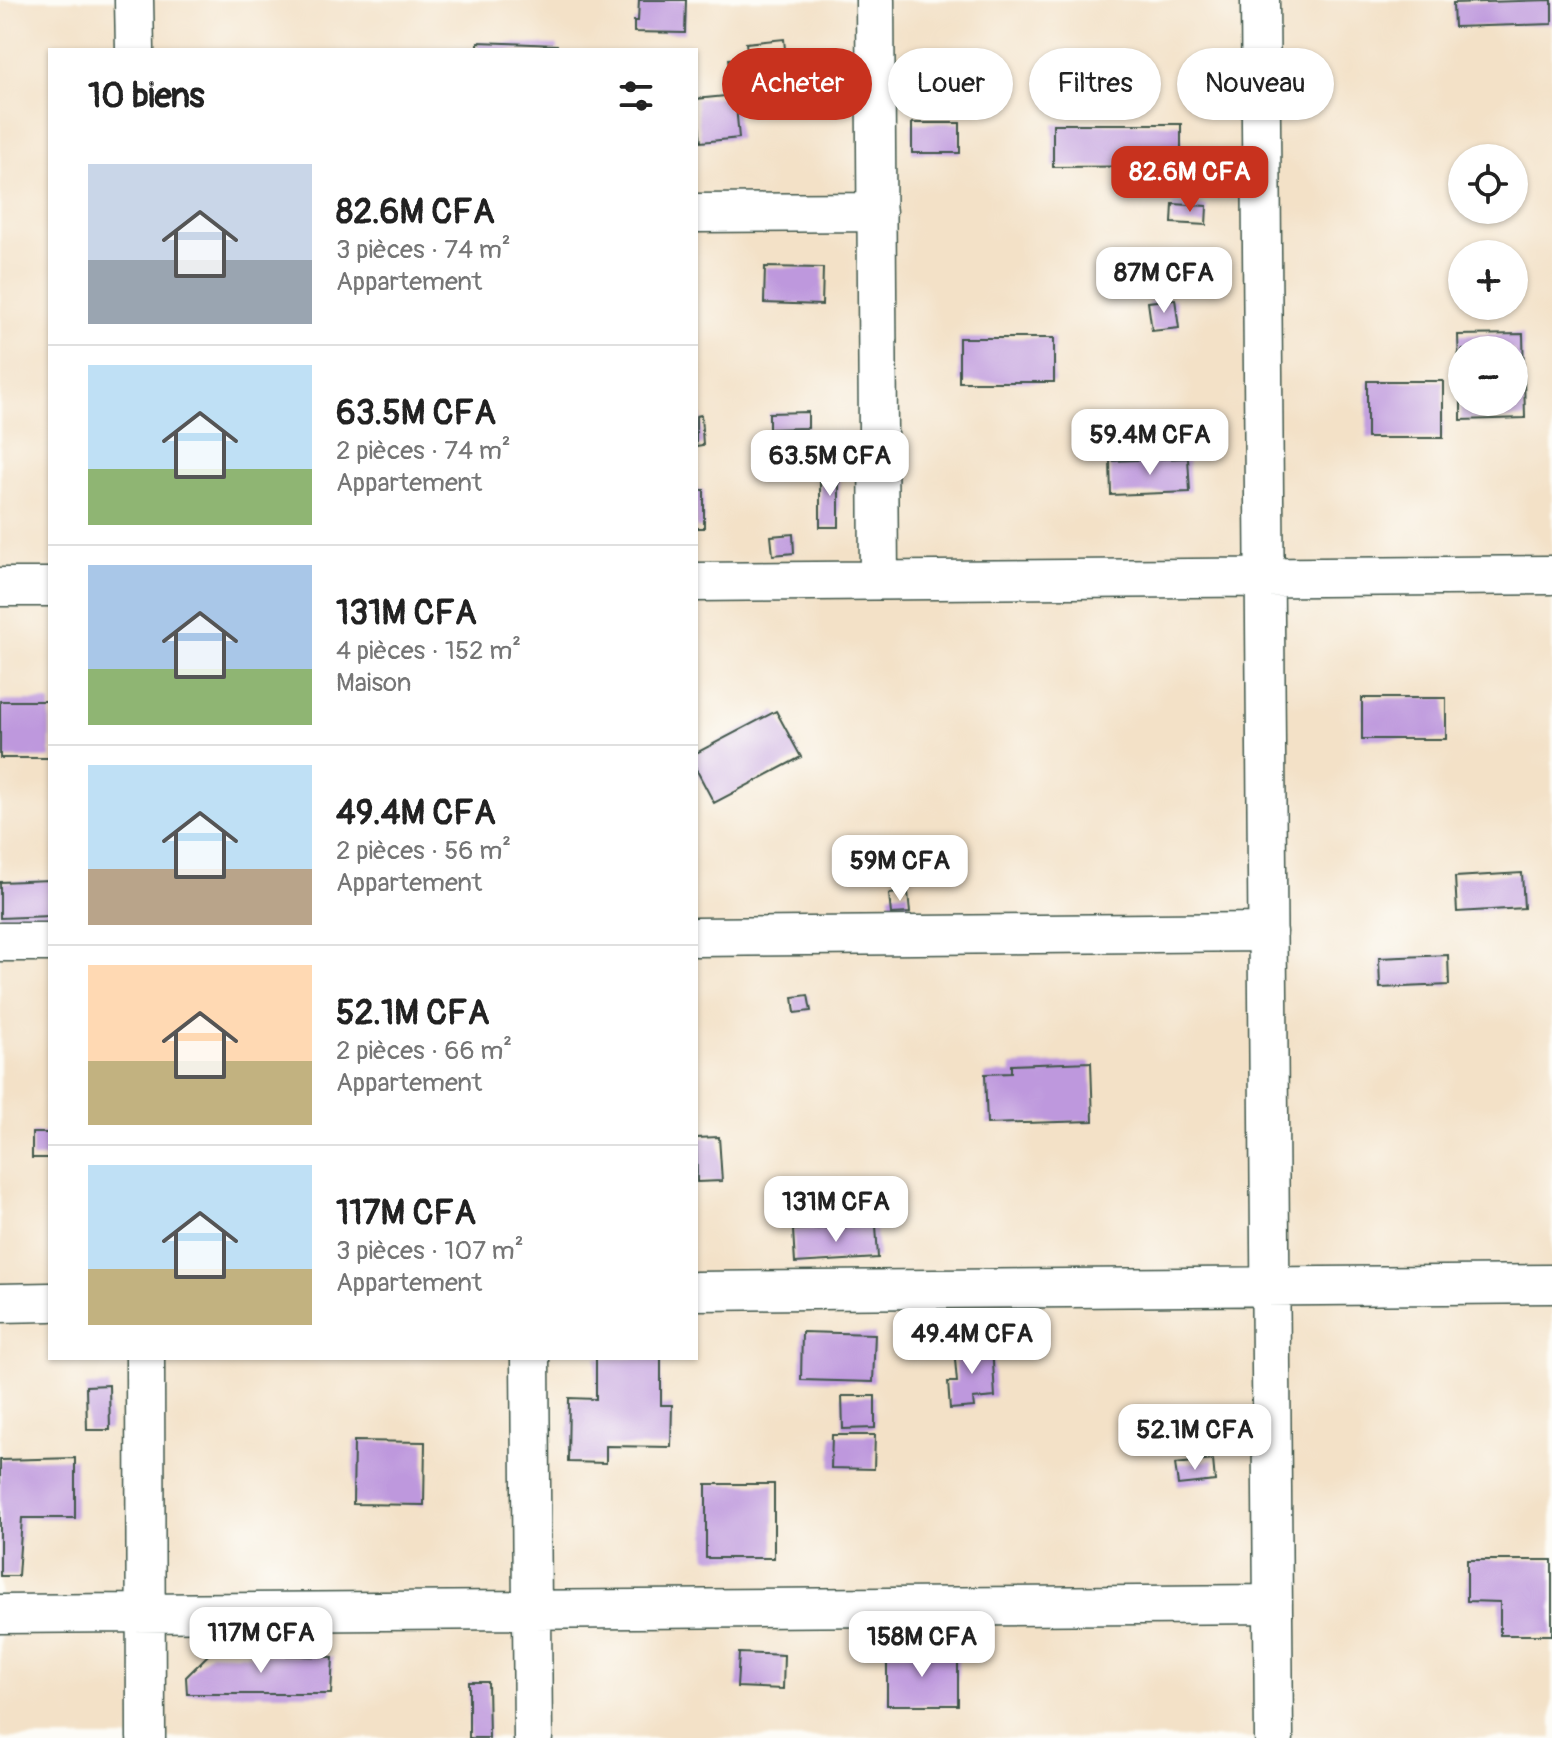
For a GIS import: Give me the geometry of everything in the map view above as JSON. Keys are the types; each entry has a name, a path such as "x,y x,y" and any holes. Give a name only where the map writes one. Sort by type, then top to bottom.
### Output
{"street":[{"path":"134,0 135,48"},
{"path":"875,0 879,580"},
{"path":"1260,0 1274,1738"},
{"path":"698,213 877,212"},
{"path":"698,582 1552,575"},
{"path":"0,587 48,587"},
{"path":"698,937 1268,932"},
{"path":"0,942 48,942"},
{"path":"698,1291 1552,1284"},
{"path":"0,1303 48,1302"},
{"path":"145,1360 146,1738"},
{"path":"530,1360 533,1738"},
{"path":"0,1614 1273,1604"}],"building":[{"path":"639,0 686,0 685,33 634,32"},
{"path":"1552,0 1552,24 1454,27 1453,3"},
{"path":"784,39 785,48 747,48 746,43"},
{"path":"478,42 557,45 557,48 478,48"},
{"path":"722,96 722,120 737,120 739,138 701,142 698,99"},
{"path":"912,123 960,123 960,153 912,153"},
{"path":"1053,124 1181,124 1181,166 1053,167"},
{"path":"1173,204 1207,206 1206,225 1172,223"},
{"path":"765,267 823,268 822,305 764,303"},
{"path":"1175,299 1179,328 1152,331 1148,302"},
{"path":"1523,334 1523,336 1458,336"},
{"path":"959,338 1054,338 1054,382 959,382"},
{"path":"1367,381 1443,381 1443,438 1367,438"},
{"path":"808,412 808,428 769,429 769,413"},
{"path":"701,415 703,445 698,446 698,416"},
{"path":"1461,416 1525,416 1525,418 1461,420"},
{"path":"1188,458 1190,492 1111,495 1110,461"},
{"path":"820,469 839,469 839,527 820,527"},
{"path":"698,490 704,490 704,528 698,528"},
{"path":"793,534 794,553 773,555 771,536"},
{"path":"1362,698 1446,698 1446,739 1362,739"},
{"path":"0,701 48,701 48,758 0,758"},
{"path":"776,711 801,757 714,803 698,773 698,752"},
{"path":"1522,873 1524,908 1457,912 1455,877"},
{"path":"48,880 48,916 0,918 0,882"},
{"path":"908,892 910,913 891,914 889,894"},
{"path":"1448,955 1449,985 1380,988 1379,958"},
{"path":"808,995 811,1011 795,1013 793,997"},
{"path":"1091,1062 1093,1121 987,1124 985,1074 1011,1073 1011,1065"},
{"path":"32,1133 48,1133 48,1158 32,1158"},
{"path":"719,1137 722,1181 698,1182 698,1138"},
{"path":"876,1225 878,1258 795,1263 793,1230"},
{"path":"802,1332 875,1334 873,1382 801,1380"},
{"path":"992,1345 995,1397 973,1399 974,1407 950,1409 948,1382 957,1382 954,1348"},
{"path":"596,1360 661,1360 661,1405 672,1405 671,1447 606,1446 606,1463 568,1462 569,1398 596,1399"},
{"path":"109,1385 110,1430 87,1430 86,1386"},
{"path":"842,1396 875,1396 875,1428 843,1429"},
{"path":"832,1435 875,1435 874,1469 831,1468"},
{"path":"354,1441 425,1442 424,1505 353,1504"},
{"path":"75,1458 75,1518 22,1518 18,1576 0,1576 0,1460"},
{"path":"1213,1460 1215,1481 1178,1485 1175,1464"},
{"path":"706,1484 774,1484 774,1558 706,1558"},
{"path":"1467,1560 1552,1560 1552,1635 1500,1635 1500,1602 1467,1601"},
{"path":"887,1652 958,1653 958,1705 887,1705"},
{"path":"210,1653 333,1657 331,1694 187,1694 186,1677"},
{"path":"739,1653 784,1655 783,1689 737,1687"},
{"path":"469,1682 488,1682 489,1738 469,1738"}]}
